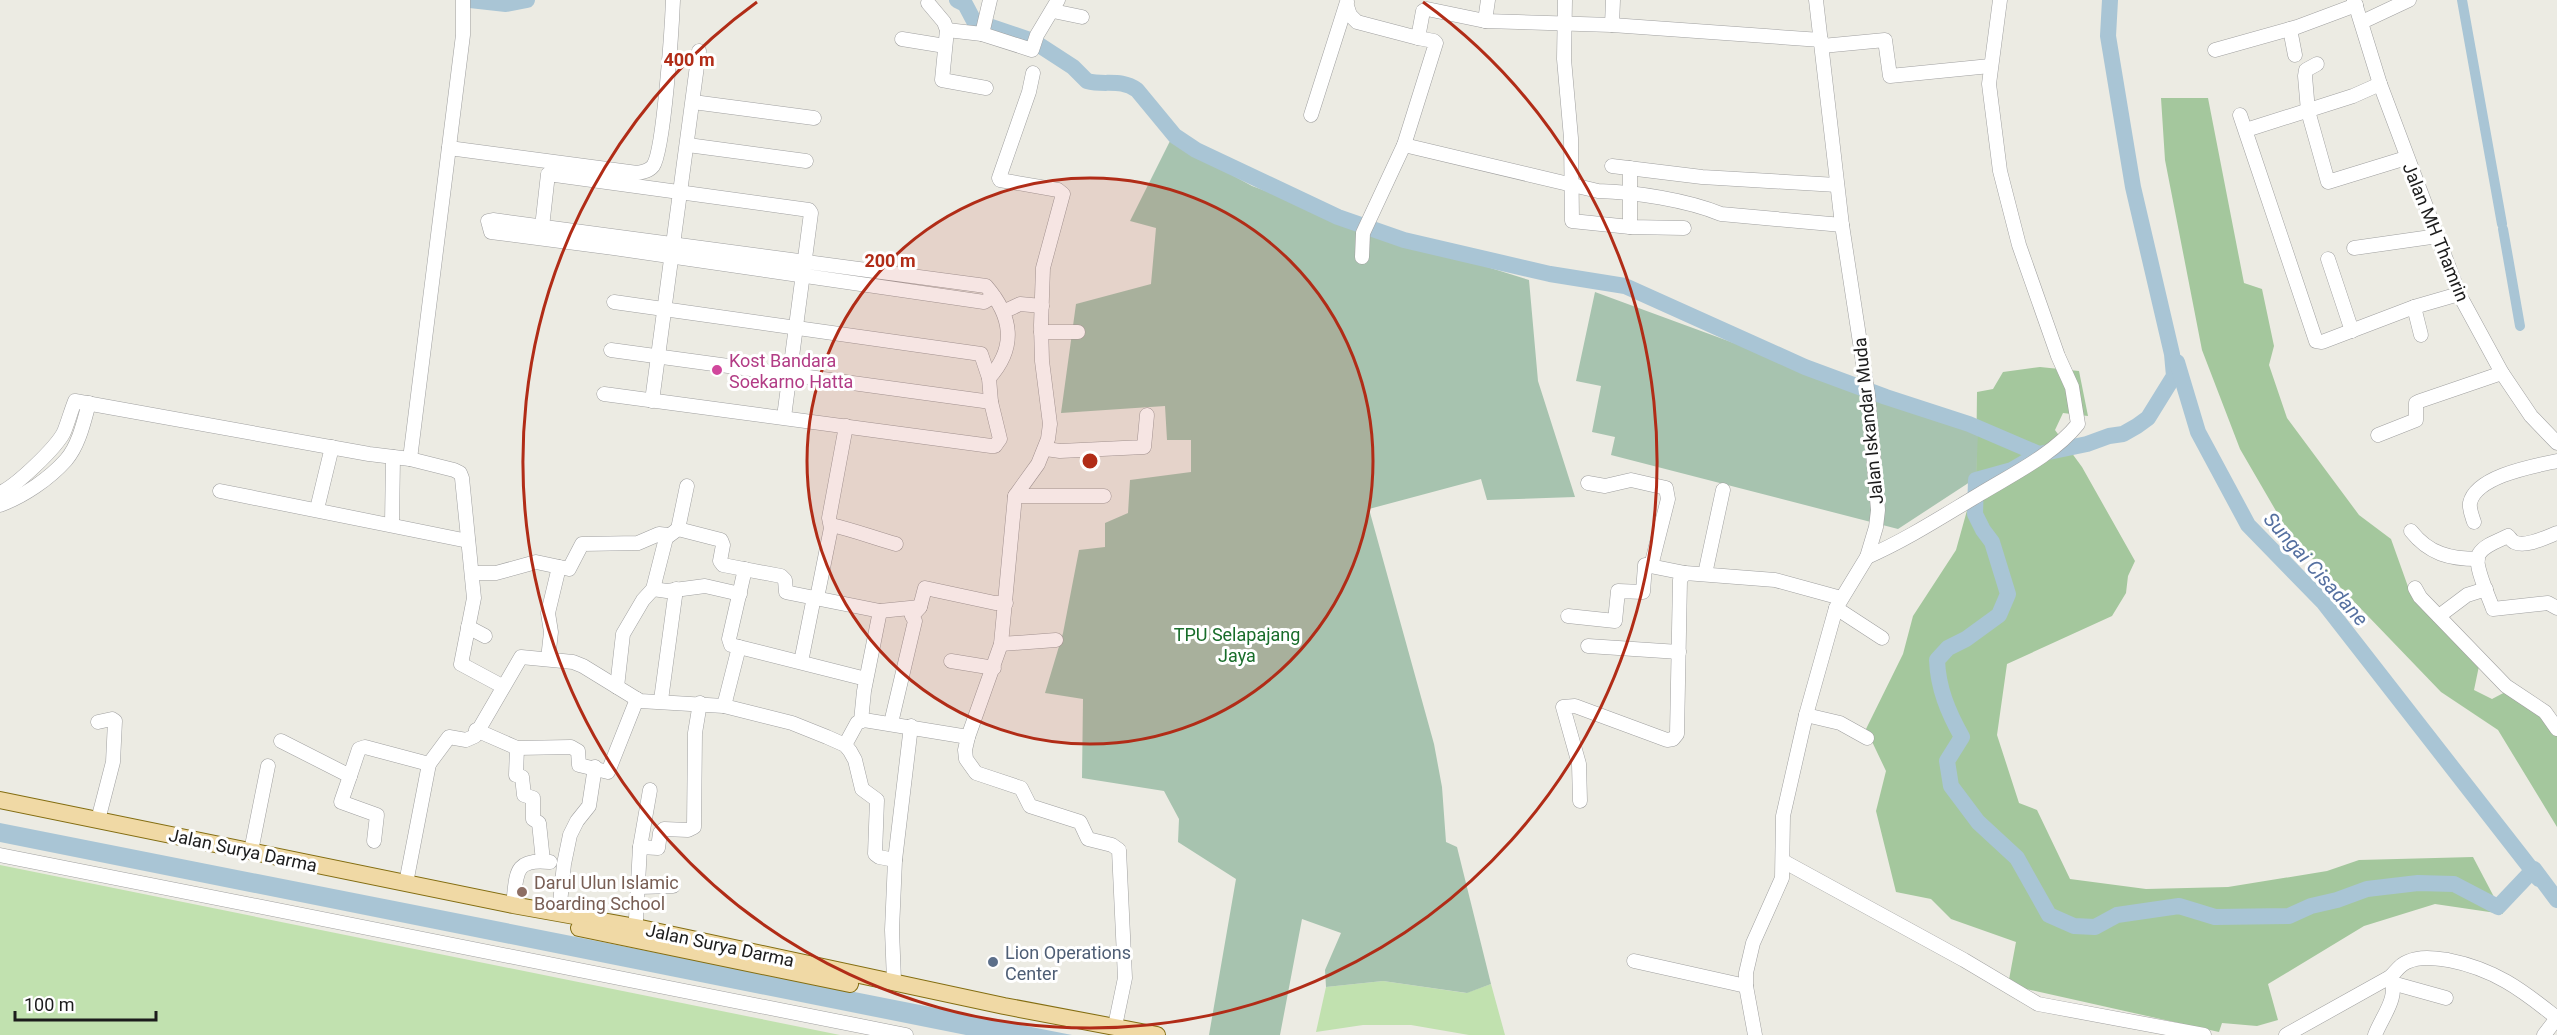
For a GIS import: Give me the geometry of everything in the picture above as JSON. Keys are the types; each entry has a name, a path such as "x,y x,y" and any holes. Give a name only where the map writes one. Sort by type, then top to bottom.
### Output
{"main road":[{"name":"Jalan Surya Darma","path":"0,800 559,913 635,933 1108,1031 1156,1035"},
{"name":"Jalan Surya Darma","path":"0,809 894,981 1108,1031"}],"street":[{"path":"449,148 637,173 646,172 653,166 659,141 673,0"},
{"path":"984,28 990,0"},
{"path":"1485,21 1488,0"},
{"path":"1565,0 1572,221 1630,227 1684,228"},
{"path":"1612,24 1613,0"},
{"name":"Jalan Iskandar Muda","path":"1755,1035 1746,986 1746,973 1753,943 1782,878 1783,816 1806,715 1838,603 1867,557 1876,527 1878,510 1868,395 1842,225 1816,0"},
{"path":"1867,557 1895,545 2024,467 2054,446 2078,424 2072,387 2034,291 2006,199 1990,103 1990,66 2000,0"},
{"path":"2362,22 2409,0"},
{"path":"928,3 944,21 947,30 945,46 947,52 942,80 986,88"},
{"path":"1347,3 1350,15 1357,22 1434,41 1436,44 1404,145 1363,233 1362,257"},
{"path":"1311,115 1347,3"},
{"path":"2215,50 2290,29 2355,3"},
{"name":"Jalan MH Thamrin","path":"2355,3 2406,158 2459,294 2502,373 2531,416 2557,443"},
{"path":"410,459 463,35 462,4"},
{"path":"947,30 984,28 1032,48 1055,5 1082,17"},
{"path":"1418,38 1425,9 1485,21 1612,24 1821,43 1885,40 1890,76 1990,66"},
{"path":"2290,29 2295,55"},
{"path":"902,39 945,46"},
{"path":"652,401 699,51"},
{"path":"2317,64 2306,70 2308,111 2328,182 2406,158"},
{"path":"1033,73 1029,92 999,178 1058,190 1063,194 1042,268 1041,332 1050,424 1046,449 1015,496 1002,644 968,737 966,759 976,773 1018,786 1030,806 1080,822 1088,839 1112,844 1119,850 1125,978 1108,1031"},
{"path":"2246,130 2353,96 2380,84"},
{"path":"693,102 814,117"},
{"path":"2240,114 2314,339 2322,342 2414,307 2459,294"},
{"path":"1404,145 1598,191 1628,192 1708,209 1721,214 1842,225"},
{"path":"688,146 806,161"},
{"path":"1612,166 1702,177 1837,185"},
{"path":"1630,168 1628,192 1630,227"},
{"path":"542,227 548,174 809,210 811,213 784,417"},
{"path":"672,251 542,227 488,221 491,232 672,251 803,269 986,286 1005,311 1008,326 1002,362 989,378"},
{"path":"2354,248 2438,236"},
{"path":"2328,258 2352,331"},
{"path":"604,394 995,446 1000,435 991,402 989,378 983,357 978,353 614,302"},
{"path":"1005,311 1020,304 1042,306"},
{"path":"2414,307 2421,335"},
{"path":"1041,332 1078,332"},
{"path":"611,350 991,402"},
{"path":"2378,435 2416,420 2416,403 2502,373"},
{"path":"0,493 9,489 36,464 63,434 75,401 410,459 454,470 462,475 474,598 461,664 502,686"},
{"path":"0,505 21,497 67,459 82,430 89,403"},
{"path":"1046,449 1060,451 1144,447 1147,415"},
{"path":"801,662 831,525 829,518 846,426"},
{"path":"317,509 332,447"},
{"path":"392,524 393,457"},
{"path":"2474,522 2469,506 2471,500 2491,480 2557,462"},
{"path":"1587,483 1605,486 1631,480 1666,488 1668,499 1651,566"},
{"path":"617,687 623,633 643,600 653,589 664,544 673,532 687,486"},
{"path":"1705,574 1723,490"},
{"path":"220,491 468,541"},
{"path":"1015,496 1104,496"},
{"path":"831,525 856,530 864,535 896,544"},
{"path":"2412,531 2440,556 2478,559"},
{"path":"473,573 496,573 536,562 569,570 582,544 638,543 659,534 673,532 721,540 723,545 721,563 781,576 785,580 786,592 880,611 920,607"},
{"path":"2557,533 2523,543 2515,542 2508,536 2485,548 2479,554 2478,559 2493,609 2547,603 2557,608"},
{"path":"1568,616 1615,621 1618,591 1641,594 1644,567 1651,566 1685,573 1775,580 1838,603 1882,638"},
{"path":"548,659 551,632 548,613 559,567"},
{"path":"745,570 729,639 731,645 866,679"},
{"path":"1580,801 1579,764 1563,707 1575,706 1667,740 1673,739 1677,734 1680,580 1685,573"},
{"path":"653,589 667,591 710,586 740,594"},
{"path":"891,723 915,621 912,616 920,607 925,588 1006,603"},
{"path":"2415,588 2506,686 2545,712 2557,729"},
{"path":"661,700 676,589"},
{"path":"2439,616 2467,595 2486,589"},
{"path":"845,745 861,721 866,679 880,611"},
{"path":"468,627 485,636"},
{"path":"1002,644 1056,640"},
{"path":"1588,646 1679,652"},
{"path":"724,706 739,647"},
{"path":"406,883 429,764 449,736 470,740 475,736 476,730 521,657 579,664 637,699 724,706 792,723 845,745 855,760 862,789 877,800 874,854 895,860"},
{"path":"951,661 994,668"},
{"path":"476,730 517,748 571,747 578,751 579,765 605,772 609,770 637,699"},
{"path":"640,847 658,848 660,833 664,829 688,830 694,827 695,733 700,703"},
{"path":"1806,715 1840,723 1867,738"},
{"path":"98,722 112,719 115,721 112,762 98,820"},
{"path":"861,721 891,723 968,737"},
{"path":"894,981 892,930 895,860 911,726"},
{"path":"281,741 350,776"},
{"path":"374,841 377,815 341,802 359,749 365,747 429,764"},
{"path":"517,748 516,775 523,778 524,795 533,798 533,819 538,823 543,861"},
{"path":"251,851 268,766"},
{"path":"559,913 564,864 570,835 577,821 589,806 595,768"},
{"path":"635,933 640,847 650,790"},
{"path":"0,855 906,1035"},
{"path":"513,905 517,878 521,868 528,861 564,864"},
{"path":"1783,861 1964,960 2038,1004 2204,1035"},
{"path":"639,887 673,886"},
{"path":"2286,1035 2391,980 2400,966 2423,958 2466,964 2488,970 2526,993 2557,1018 2544,1035"},
{"path":"1635,961 1746,986"},
{"path":"2391,980 2446,998"},
{"path":"2375,1035 2393,997 2391,980"}],"green space":[{"path":"2161,98 2208,98 2244,283 2262,289 2274,346 2269,365 2287,418 2359,515 2391,539 2411,595 2479,666 2474,690 2492,699 2511,689 2557,727 2557,827 2498,730 2441,692 2290,535 2240,449 2202,350 2165,160"},
{"name":"TPU Selapajang Jaya","path":"1170,141 1252,186 1394,238 1529,280 1538,381 1575,497 1487,500 1481,479 1369,509 1434,744 1442,787 1446,842 1457,847 1491,984 1467,993 1383,981 1326,987 1325,970 1341,933 1302,919 1280,1035 1209,1035 1236,879 1178,842 1179,819 1164,791 1082,778 1083,699 1045,693 1063,633 1079,550 1105,547 1105,523 1128,513 1130,480 1191,472 1191,440 1167,440 1165,406 1061,413 1076,304 1151,284 1156,228 1130,221"},
{"path":"1595,292 1978,433 1976,478 1898,529 1611,455 1615,437 1592,432 1601,386 1576,381"},
{"path":"2040,367 2079,371 2088,416 2063,413 2055,430 2082,467 2135,561 2128,576 2126,593 2112,616 2007,664 1997,735 2019,803 2037,810 2070,879 2146,889 2228,887 2327,871 2359,860 2473,857 2503,914 2435,904 2364,926 2268,984 2278,1020 2257,1026 2222,1023 2219,1032 2008,985 2016,942 1951,919 1931,899 1896,892 1876,811 1886,771 1866,729 1903,654 1913,616 1956,550 1976,478 1977,392 1993,389 2003,372"},
{"path":"0,865 840,1035 0,1035"},
{"path":"1383,981 1466,993 1491,984 1505,1035 1469,1035 1411,1025 1363,1025 1316,1032 1326,987"}],"water":[{"path":"0,823 1072,1035 966,1035 0,842"}],"waterway":[{"path":"470,0 506,4 527,0"},
{"path":"957,0 965,4 974,21 1033,41 1073,67 1087,81 1131,86 1137,90 1175,136 1196,150 1338,217 1404,240 1550,274 1625,286 1805,367 1969,424 2039,454"},
{"path":"2110,0 2108,36 2133,187 2172,354 2174,376 2148,418 2123,434 2039,454 2012,470 1976,480 1975,514 1992,542 2008,594 1999,615 1966,639 1948,648 1937,660 1939,680 1945,700 1962,737 1947,761 1951,786 1978,822 2017,858 2049,915 2074,926 2095,927 2117,915 2179,906 2215,917 2289,916 2311,906 2337,900 2367,889 2418,883 2454,884 2498,907 2534,869 2557,900"},
{"path":"2462,0 2502,224"},
{"path":"2503,229 2520,326"},
{"name":"Sungai Cisadane","path":"2177,362 2198,432 2248,525 2324,603 2539,879"}],"place":[{"name":"Kost Bandara Soekarno Hatta","path":"717,370"},
{"name":"Darul Ulun Islamic Boarding School","path":"522,892"},
{"name":"Lion Operations Center","path":"993,962"}]}
